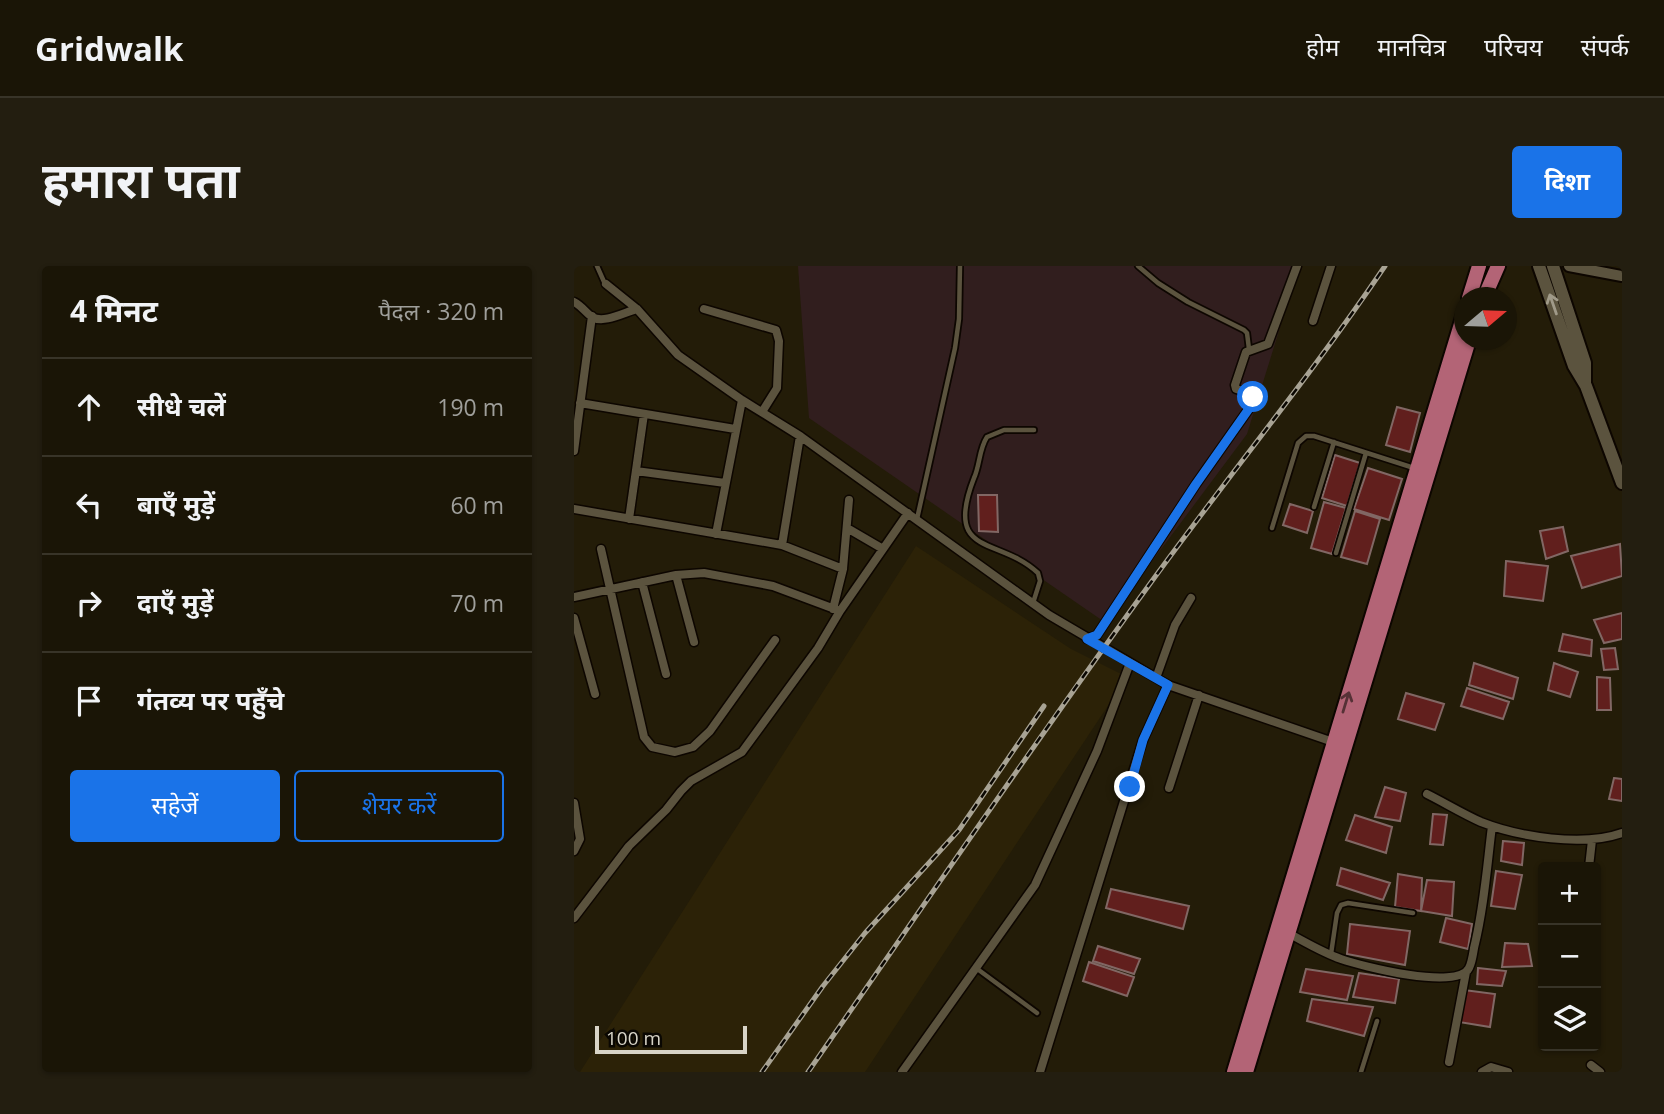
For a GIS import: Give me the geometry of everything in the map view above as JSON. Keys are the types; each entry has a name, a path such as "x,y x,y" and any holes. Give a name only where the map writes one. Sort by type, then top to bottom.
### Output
{"highway":[{"path":"1472,287 1479,266"},
{"path":"1489,287 1498,266"},
{"path":"1246,1072 1454,350"},
{"path":"1234,1072 1466,350"}],"main road":[{"path":"1539,266 1574,366 1586,386 1619,463 1622,483"},
{"path":"1553,266 1585,363 1586,386"}],"street":[{"path":"1087,639 1097,635 1196,484 1253,403 1251,393 1234,385 1246,352 1268,344 1297,266"},
{"path":"1313,321 1331,266"},
{"path":"1569,266 1622,276"},
{"path":"606,284 638,309 678,355 800,436 1033,604 1087,639 1168,685 1339,745"},
{"path":"574,302 592,317 604,319 638,309"},
{"path":"704,309 776,330 779,341 777,388 762,412"},
{"path":"574,451 592,317"},
{"path":"716,534 742,400"},
{"path":"580,403 735,429"},
{"path":"629,519 644,414"},
{"path":"782,545 800,436"},
{"path":"636,471 725,483"},
{"path":"836,610 843,569 849,500"},
{"path":"574,509 782,545 843,569"},
{"path":"574,918 629,846 691,781 742,752 750,743 818,648 836,610 908,513"},
{"path":"847,528 883,549"},
{"path":"601,549 644,737 652,747 675,752 684,751 702,740 775,640"},
{"path":"574,597 676,575 717,574 761,583 836,610"},
{"path":"676,575 694,642"},
{"path":"642,582 666,674"},
{"path":"1156,678 1172,632 1191,598"},
{"path":"574,618 594,694"},
{"path":"902,1072 1043,870 1097,751 1130,663"},
{"path":"1040,1072 1143,740 1168,685"},
{"path":"1169,788 1199,695"},
{"path":"1427,794 1492,826 1554,838 1592,840 1622,834"},
{"path":"574,803 580,839 574,851"},
{"path":"1449,1062 1466,972 1479,932 1492,826"},
{"path":"1590,862 1592,840"},
{"path":"1288,933 1331,955 1352,962 1429,978 1449,979 1466,972"},
{"path":"1591,1065 1600,1072"},
{"path":"1482,1072 1491,1067 1508,1072"}],"lane":[{"path":"597,266 606,284"},
{"path":"917,519 956,341 960,266"},
{"path":"1138,266 1158,283 1188,302 1244,330 1249,349"},
{"path":"1033,604 1040,581 1038,573 971,536 965,522 971,487 987,437 1004,430 1034,429"},
{"path":"1272,528 1298,443 1310,435 1418,470"},
{"path":"1314,508 1334,442"},
{"path":"1336,553 1366,453"},
{"path":"1331,955 1337,913 1341,905 1348,903 1413,913"},
{"path":"976,968 1037,1013"},
{"path":"1361,1072 1377,1021"}],"shaded area":[{"path":"798,266 1299,266 1247,434 1106,623 809,418"},
{"path":"916,546 1071,649 1127,677 865,1072 580,1072"}],"building":[{"path":"1397,407 1420,413 1410,452 1386,445"},
{"path":"1335,455 1360,463 1347,506 1322,498"},
{"path":"1368,468 1402,479 1389,520 1354,509"},
{"path":"978,495 997,495 998,532 979,531"},
{"path":"1324,502 1346,508 1332,554 1311,548"},
{"path":"1290,504 1313,511 1307,533 1283,525"},
{"path":"1355,511 1380,519 1367,564 1341,557"},
{"path":"1563,527 1568,551 1546,559 1540,531"},
{"path":"1620,544 1622,576 1582,588 1571,556"},
{"path":"1506,561 1548,566 1543,601 1504,596"},
{"path":"1622,613 1622,639 1604,643 1594,620"},
{"path":"1563,634 1592,640 1591,656 1559,651"},
{"path":"1615,648 1618,669 1604,670 1601,649"},
{"path":"1474,663 1518,678 1513,699 1469,685"},
{"path":"1554,663 1578,672 1570,697 1548,690"},
{"path":"1597,677 1610,678 1611,710 1597,710"},
{"path":"1467,688 1509,702 1503,719 1461,706"},
{"path":"1406,693 1444,704 1435,730 1398,719"},
{"path":"1614,778 1622,779 1622,801 1609,799"},
{"path":"1385,787 1406,793 1400,821 1375,817"},
{"path":"1433,814 1447,815 1443,845 1430,844"},
{"path":"1355,815 1392,827 1386,853 1346,840"},
{"path":"1503,841 1524,843 1522,865 1501,861"},
{"path":"1341,868 1390,883 1383,900 1337,885"},
{"path":"1496,871 1522,875 1515,909 1491,906"},
{"path":"1398,874 1422,878 1421,911 1395,907"},
{"path":"1427,880 1454,882 1452,916 1421,911"},
{"path":"1111,889 1189,906 1183,929 1106,908"},
{"path":"1446,918 1472,924 1468,949 1440,942"},
{"path":"1350,924 1410,931 1405,965 1347,954"},
{"path":"1505,943 1528,944 1532,966 1502,967"},
{"path":"1098,946 1140,959 1134,974 1093,961"},
{"path":"1089,962 1134,977 1127,996 1083,981"},
{"path":"1478,968 1506,971 1502,986 1477,984"},
{"path":"1306,969 1353,976 1347,1000 1300,992"},
{"path":"1359,973 1399,979 1395,1003 1353,997"},
{"path":"1464,990 1495,994 1490,1027 1459,1022"},
{"path":"1312,999 1373,1007 1364,1036 1307,1021"}],"railway":[{"path":"808,1072 1108,642 1329,346 1385,266"},
{"path":"762,1072 823,986 865,933 959,830 1044,706"}],"route":[{"path":"1130,787 1143,740 1168,685 1087,639 1097,635 1196,484 1253,403 1253,397"}]}
